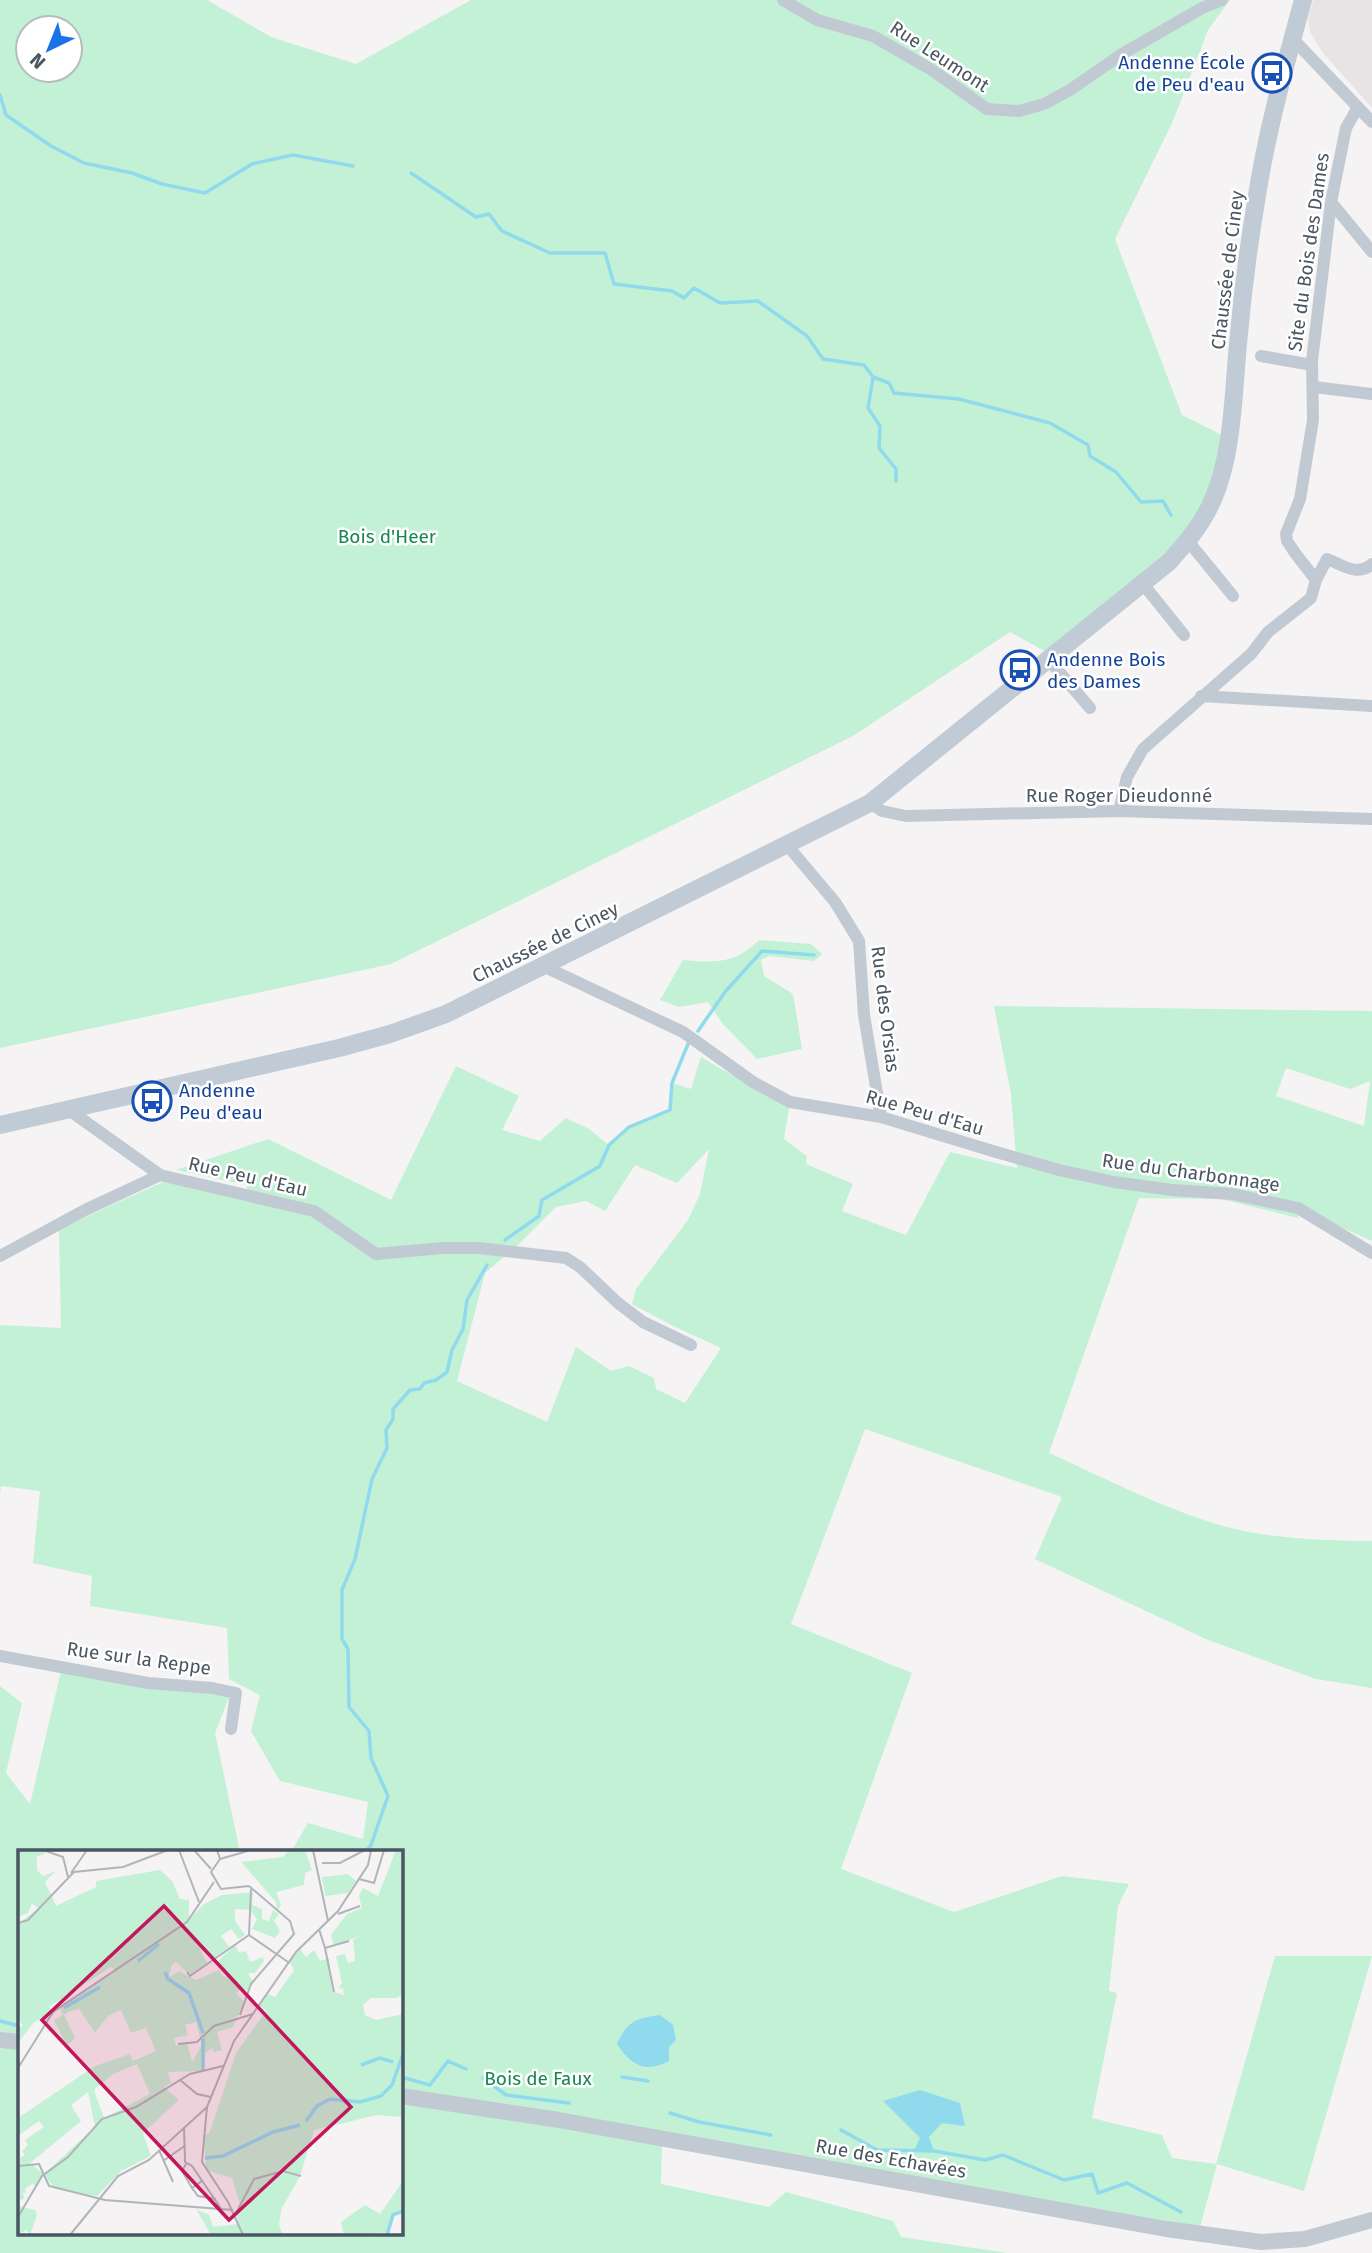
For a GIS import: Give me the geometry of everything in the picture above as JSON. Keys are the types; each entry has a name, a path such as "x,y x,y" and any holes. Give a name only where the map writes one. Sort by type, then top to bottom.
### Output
{"main road":[{"name":"Chaussée de Ciney","path":"0,1125 390,1034 446,1014 870,803 1170,562 1188,541 1210,507 1222,477 1256,198 1302,0"}],"street":[{"name":"Rue Leumont","path":"783,0 817,20 873,36 932,70 988,109 1019,111 1044,104 1070,90 1122,54 1202,8 1222,0"},
{"path":"1293,38 1372,122"},
{"name":"Site du Bois des Dames","path":"1316,580 1287,541 1286,534 1300,499 1313,419 1312,365 1331,202 1346,128 1358,107"},
{"path":"1331,202 1372,251"},
{"name":"Site du Bois des Dames","path":"1261,356 1312,365"},
{"path":"1314,387 1372,394"},
{"path":"1188,541 1233,596"},
{"path":"1119,811 1127,777 1143,749 1251,654 1268,632 1311,598 1316,580 1327,559 1355,571 1368,568 1372,564"},
{"path":"1143,584 1184,635"},
{"path":"1049,660 1090,708"},
{"path":"1201,696 1372,706"},
{"name":"Rue Roger Dieudonné","path":"870,803 894,816 1119,811 1372,819"},
{"name":"Rue des Orsias","path":"787,845 835,901 859,941 864,1015 881,1117"},
{"name":"Rue Peu d'Eau","path":"543,966 683,1032 753,1082 790,1102 881,1117 996,1152"},
{"name":"Rue Peu d'Eau","path":"69,1110 160,1175 314,1211 376,1254 479,1248 566,1258 643,1322 691,1345"},
{"name":"Rue du Charbonnage","path":"996,1152 1114,1182 1232,1194 1298,1208 1372,1252"},
{"path":"0,1256 85,1210 160,1175"},
{"name":"Rue sur la Reppe","path":"0,1656 148,1683 212,1688 236,1693 231,1730"},
{"path":"0,2040 18,2042"},
{"name":"Rue des Echavées","path":"402,2096 559,2120 1149,2226 1261,2242 1305,2239 1372,2220"}],"shaded area":[{"path":"1313,0 1372,0 1372,108 1323,53 1310,32 1308,19"}],"green space":[{"name":"Bois d'Heer","path":"0,0 207,0 271,37 356,64 471,0 1230,0 1208,30 1173,121 1115,239 1182,415 1228,438 1188,541 1048,653 1010,632 853,736 391,964 0,1048"},
{"path":"759,940 811,944 822,954 814,961 769,956 761,960 764,976 793,994 802,1049 757,1059 723,1024 708,1002 679,1007 660,1000 683,960 705,962 733,958"},
{"name":"Bois de Faux","path":"994,1006 1372,1011 1372,1241 1298,1208 1298,1218 1221,1199 1139,1198 1049,1453 1176,1510 1228,1527 1283,1537 1372,1541 1372,1688 1316,1679 1208,1640 1035,1559 1062,1497 865,1429 791,1624 912,1673 841,1869 954,1912 1062,1876 1129,1884 1118,1906 1109,1991 1117,1993 1092,2118 1162,2135 1172,2158 1216,2164 1275,1956 1372,1956 1304,2191 1217,2164 1199,2231 662,2139 661,2184 769,2207 786,2192 893,2221 901,2237 1007,2253 0,2253 0,1686 22,1703 6,1773 30,1804 61,1671 230,1695 215,1733 240,1850 18,1850 18,2236 402,2236 402,1850 292,1850 308,1823 363,1839 368,1802 280,1781 251,1731 260,1695 229,1679 227,1628 90,1606 92,1576 33,1563 40,1491 1,1486 0,1494 0,1325 61,1328 59,1229 163,1182 178,1182 246,1199 247,1185 176,1170 268,1139 391,1200 456,1066 519,1096 502,1130 540,1141 566,1118 589,1129 609,1145 629,1127 670,1110 672,1083 691,1089 701,1057 790,1102 784,1139 807,1156 806,1164 853,1184 842,1211 906,1235 950,1152 1017,1168 1011,1094","holes":["1286,1068 1350,1089 1370,1081 1364,1126 1276,1096","709,1149 700,1194 688,1220 636,1289 632,1304 721,1348 685,1403 656,1389 654,1378 629,1366 611,1371 576,1347 547,1422 457,1381 485,1273 556,1207 586,1201 605,1211 635,1165 677,1183"]}],"water":[{"path":"660,2015 673,2025 676,2040 669,2047 669,2061 653,2067 639,2065 617,2044 633,2022"},
{"path":"920,2090 960,2103 965,2126 942,2123 929,2137 934,2151 914,2151 920,2138 883,2101"}],"waterway":[{"path":"0,95 6,115 51,146 84,163 205,193 252,164 293,155 353,166"},
{"path":"411,173 476,217 489,214 502,231 550,253 605,253 614,284 672,291 684,298 694,288 720,303 758,301 807,336 823,359 864,365 873,377 889,383 894,393 959,399 1050,423 1088,445 1090,456 1116,472 1141,502 1163,501 1171,515"},
{"path":"873,378 868,408 880,426 879,448 896,469 896,481"},
{"path":"698,1031 725,992 762,951 814,955"},
{"path":"505,1240 539,1216 542,1200 600,1166 609,1145 629,1127 670,1110 672,1083 688,1044"},
{"path":"367,1850 371,1845 388,1796 371,1758 369,1731 349,1707 348,1649 342,1639 342,1590 355,1559 372,1479 387,1448 386,1430 393,1419 393,1409 410,1390 420,1389 424,1383 436,1380 447,1372 452,1350 463,1329 467,1300 487,1265"},
{"path":"0,2021 18,2026"},
{"path":"402,2077 430,2085 448,2061 466,2069"},
{"path":"622,2077 648,2081"},
{"path":"483,2078 506,2095 569,2103"},
{"path":"670,2113 699,2122 771,2135"},
{"path":"841,2130 877,2150 934,2151 985,2160 1003,2155 1064,2180 1092,2174 1098,2193 1127,2183 1181,2212"}],"place":[{"name":"Andenne École de Peu d'eau","path":"1272,73"},
{"name":"Andenne Bois des Dames","path":"1020,670"},
{"name":"Andenne Peu d'eau","path":"152,1101"}]}
